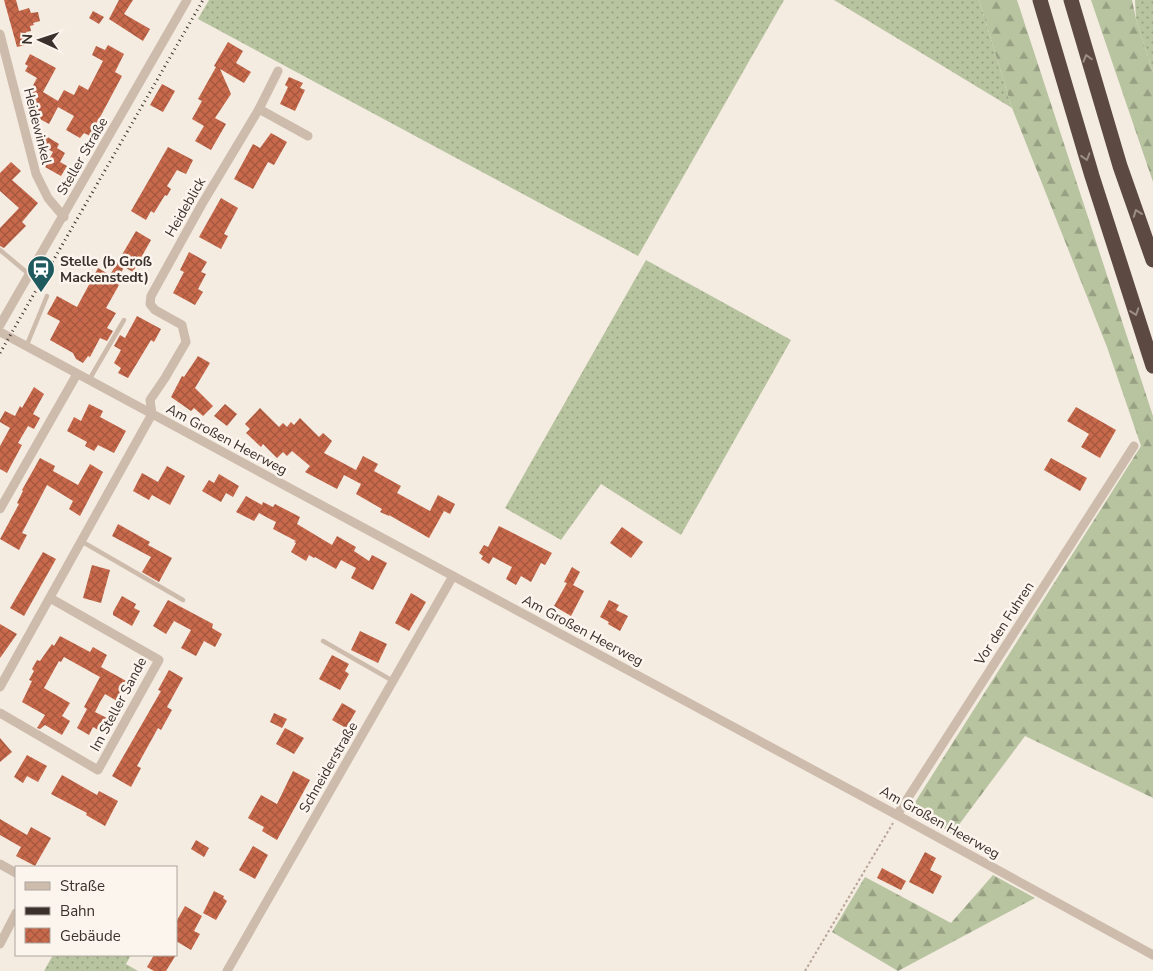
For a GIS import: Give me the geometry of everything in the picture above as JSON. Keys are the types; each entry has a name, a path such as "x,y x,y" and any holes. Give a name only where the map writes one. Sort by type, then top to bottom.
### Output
{"highway":[{"path":"1040,0 1089,167 1153,366"},
{"path":"1071,0 1117,157 1153,260"}],"street":[{"name":"Steller Straße","path":"0,325 64,217 187,0"},
{"name":"Heidewinkel","path":"0,34 36,174 48,198 64,217"},
{"name":"Heideblick","path":"152,414 150,400 186,342 182,325 155,310 150,304 151,296 202,204 259,110 278,71"},
{"path":"259,110 308,136"},
{"name":"Am Großen Heerweg","path":"0,332 898,814 1153,955"},
{"path":"0,509 77,374"},
{"path":"0,687 152,414"},
{"name":"Vor den Fuhren","path":"898,814 1134,446"},
{"name":"Schneiderstraße","path":"227,971 453,576"},
{"name":"Im Steller Sande","path":"0,713 98,770 159,660 50,598"},
{"path":"0,864 15,872"},
{"path":"0,944 15,915"}],"lane":[{"path":"0,250 30,275"},
{"path":"26,347 48,296"},
{"path":"89,380 124,320"},
{"path":"81,541 184,600"},
{"path":"323,641 393,681"}],"path":[{"path":"805,971 898,814"}],"green space":[{"path":"209,0 784,0 638,256 198,19"},
{"path":"834,0 979,0 1012,108"},
{"path":"979,0 1017,0 1153,416 1153,798 1025,736 952,834 912,807 1141,446 1107,347 1012,108"},
{"path":"1091,0 1132,0 1153,72 1153,182"},
{"path":"1135,0 1153,0 1153,72 1136,19"},
{"path":"646,260 791,340 681,535 601,484 561,540 505,508"},
{"path":"993,875 1035,898 898,971 832,932 865,877 951,923"},
{"path":"52,956 130,956 126,964 138,971 44,971"}],"building":[{"path":"4,0 16,0 19,11 29,8 31,13 38,12 40,21 33,23 34,25 30,26 31,31 26,32 29,44 17,47"},
{"path":"119,0 133,0 124,14 150,29 143,41 109,19"},
{"path":"93,11 104,17 99,24 89,18"},
{"path":"228,42 243,51 236,63 251,72 244,83 220,69 231,94 215,118 226,124 211,150 195,141 204,126 192,119 202,101 198,99"},
{"path":"108,45 124,54 115,72 122,76 90,136 84,133 80,138 66,130 74,116 58,107 49,124 27,112 32,102 26,98 37,78 25,71 28,66 25,64 30,54 56,68 43,92 58,101 64,90 74,95 79,85 88,90 103,61 92,55 96,46 105,50"},
{"path":"289,77 303,83 300,88 305,90 295,111 280,104 288,87 285,85"},
{"path":"162,84 175,91 163,112 150,105"},
{"path":"271,133 287,142 274,165 268,162 253,189 234,179 253,144 260,148"},
{"path":"46,136 59,144 57,148 65,153 60,162 67,166 61,176 45,167 53,152 41,145"},
{"path":"168,147 193,160 186,174 177,170 167,186 171,189 167,196 165,195 154,213 151,211 146,220 131,211"},
{"path":"11,162 21,171 12,180 38,203 22,222 26,226 4,248 0,246 0,228 19,208 0,191 0,173"},
{"path":"221,198 238,208 224,234 228,236 221,249 199,237"},
{"path":"136,231 151,240 133,272 124,267 116,283 119,285 106,308 116,313 107,328 113,331 107,341 100,338 90,357 88,356 83,363 76,359 73,353 50,340 60,321 47,314 57,296 77,307 98,268 110,275"},
{"path":"189,252 207,262 201,272 206,274 198,289 203,292 195,305 173,293 184,272 180,270"},
{"path":"137,316 161,329 154,342 151,340 128,378 118,373 121,368 114,363 121,350 114,346 120,335 125,338"},
{"path":"198,356 210,363 195,388 213,406 203,416 194,408 191,411 171,397 182,376 184,377"},
{"path":"34,387 44,394 33,414 40,418 34,429 28,426 18,443 22,445 7,473 0,469 0,446 10,428 0,422 0,420 5,411 15,416"},
{"path":"89,404 103,411 100,417 126,431 114,453 98,445 94,451 85,446 87,442 67,431 74,417 81,421"},
{"path":"225,404 237,414 227,426 214,416"},
{"path":"1076,407 1116,430 1100,458 1081,447 1089,434 1067,421"},
{"path":"260,408 279,427 283,423 287,427 291,422 294,425 300,418 319,437 323,433 332,441 324,453 356,470 363,456 378,464 374,471 401,486 397,493 430,511 438,495 455,504 450,514 444,511 429,538 389,515 380,512 382,509 356,494 361,484 344,475 337,489 305,472 310,466 292,451 287,456 283,452 277,458 263,444 261,447 246,433 250,429 245,424"},
{"path":"40,458 55,466 53,471 78,485 90,464 103,472 80,516 69,509 73,501 47,485 22,533 27,535 19,550 0,539 19,504 17,503 22,490"},
{"path":"1051,458 1087,478 1080,491 1044,470"},
{"path":"167,466 185,476 170,505 152,495 149,500 133,491 142,473 158,482"},
{"path":"219,474 239,486 233,497 226,493 221,502 202,491 209,480 214,483"},
{"path":"246,496 262,505 263,502 273,507 275,504 300,517 297,524 332,545 337,536 356,547 354,551 369,561 372,555 387,563 373,590 351,578 356,568 341,560 336,569 315,557 309,555 306,561 291,552 296,541 273,529 276,522 259,513 254,521 236,512"},
{"path":"118,524 150,542 148,545 172,558 159,582 142,572 151,557 112,536"},
{"path":"499,526 552,553 545,565 541,563 531,582 521,576 516,585 506,579 512,567 493,557 489,564 481,559 483,556 479,553 484,545 488,547"},
{"path":"622,527 643,542 631,558 610,543"},
{"path":"43,552 56,559 24,616 10,608"},
{"path":"92,565 110,570 101,603 83,598"},
{"path":"572,567 580,572 573,585 584,591 571,616 554,606 567,583 564,582"},
{"path":"411,593 426,602 409,631 395,623"},
{"path":"122,596 136,604 134,608 140,611 132,626 113,615"},
{"path":"168,600 213,624 212,628 222,634 215,647 204,641 196,656 181,648 191,630 174,621 166,634 153,626"},
{"path":"609,600 619,605 616,610 628,616 620,631 600,617"},
{"path":"0,624 17,634 0,658"},
{"path":"360,631 387,644 378,663 351,650"},
{"path":"60,636 90,652 93,647 107,655 101,667 128,682 117,701 105,694 95,712 107,718 100,731 93,727 89,735 77,728 87,709 84,707 100,677 64,657 61,662 59,661 44,688 70,703 62,716 70,721 62,735 45,725 40,729 37,728 45,715 22,702 32,681 29,680 37,660 40,661 52,644 54,646"},
{"path":"332,655 349,664 345,671 349,674 340,690 319,679"},
{"path":"169,670 183,678 167,707 172,710 161,730 158,728 137,766 141,768 131,787 112,776 161,691 158,690"},
{"path":"342,703 356,711 346,728 332,720"},
{"path":"274,713 287,719 282,728 270,722"},
{"path":"285,728 304,738 294,754 276,744"},
{"path":"0,738 12,752 0,762"},
{"path":"27,755 47,766 38,782 27,776 23,783 14,777"},
{"path":"293,771 310,780 277,840 262,831 264,827 248,818 261,795 277,804"},
{"path":"62,775 97,795 99,791 118,801 105,826 86,815 87,813 51,794"},
{"path":"0,819 27,835 31,827 51,838 35,866 16,856 21,847 0,835"},
{"path":"196,840 209,848 204,857 191,849"},
{"path":"253,846 268,855 255,879 239,870"},
{"path":"925,852 936,858 930,870 942,876 933,894 909,882"},
{"path":"882,868 906,881 901,890 877,878"},
{"path":"214,891 224,896 223,898 227,901 216,920 203,913"},
{"path":"185,906 202,916 194,931 200,934 191,950 178,942 178,918"},
{"path":"153,956 175,956 166,971 154,971 147,967"}],"railway":[{"path":"0,353 203,0"}],"place":[{"name":"Stelle (b Groß Mackenstedt)","path":"41,293"}]}
